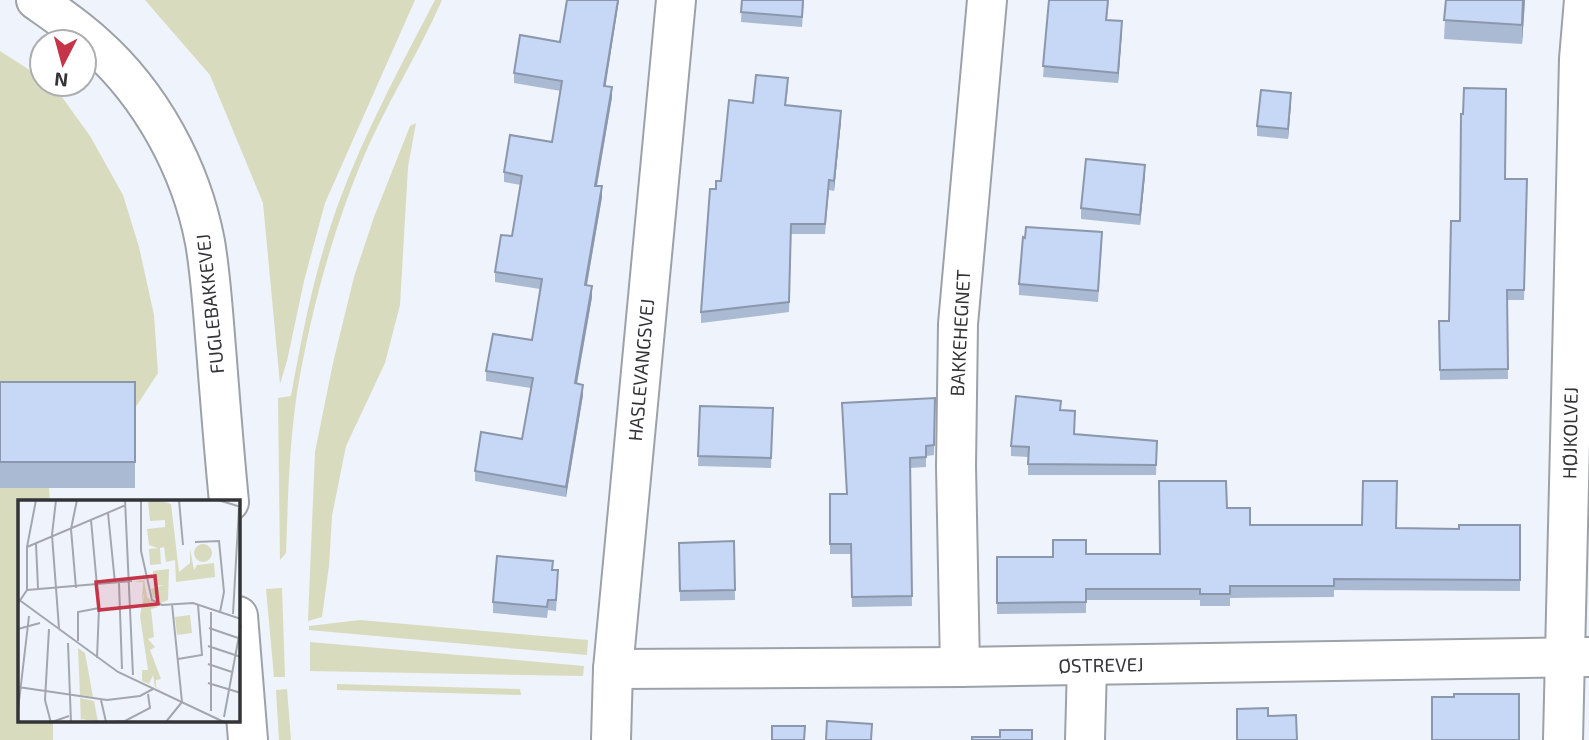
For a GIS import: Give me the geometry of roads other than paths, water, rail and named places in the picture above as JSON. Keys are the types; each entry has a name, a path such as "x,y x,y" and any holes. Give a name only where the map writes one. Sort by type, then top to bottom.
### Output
{"street":[{"name":"FUGLEBAKKEVEJ","path":"36,0 95,44 115,64 166,134 182,168 205,242 229,500"},
{"name":"HASLEVANGSVEJ","path":"611,740 613,669 676,0"},
{"name":"BAKKEHEGNET","path":"960,667 956,466 958,324 988,0"},
{"name":"HØJKOLVEJ","path":"1563,740 1577,657 1584,0"},
{"path":"240,641 248,740"},
{"name":"ØSTREVEJ","path":"613,669 960,667 1577,657"},
{"path":"1085,740 1087,665"}]}
